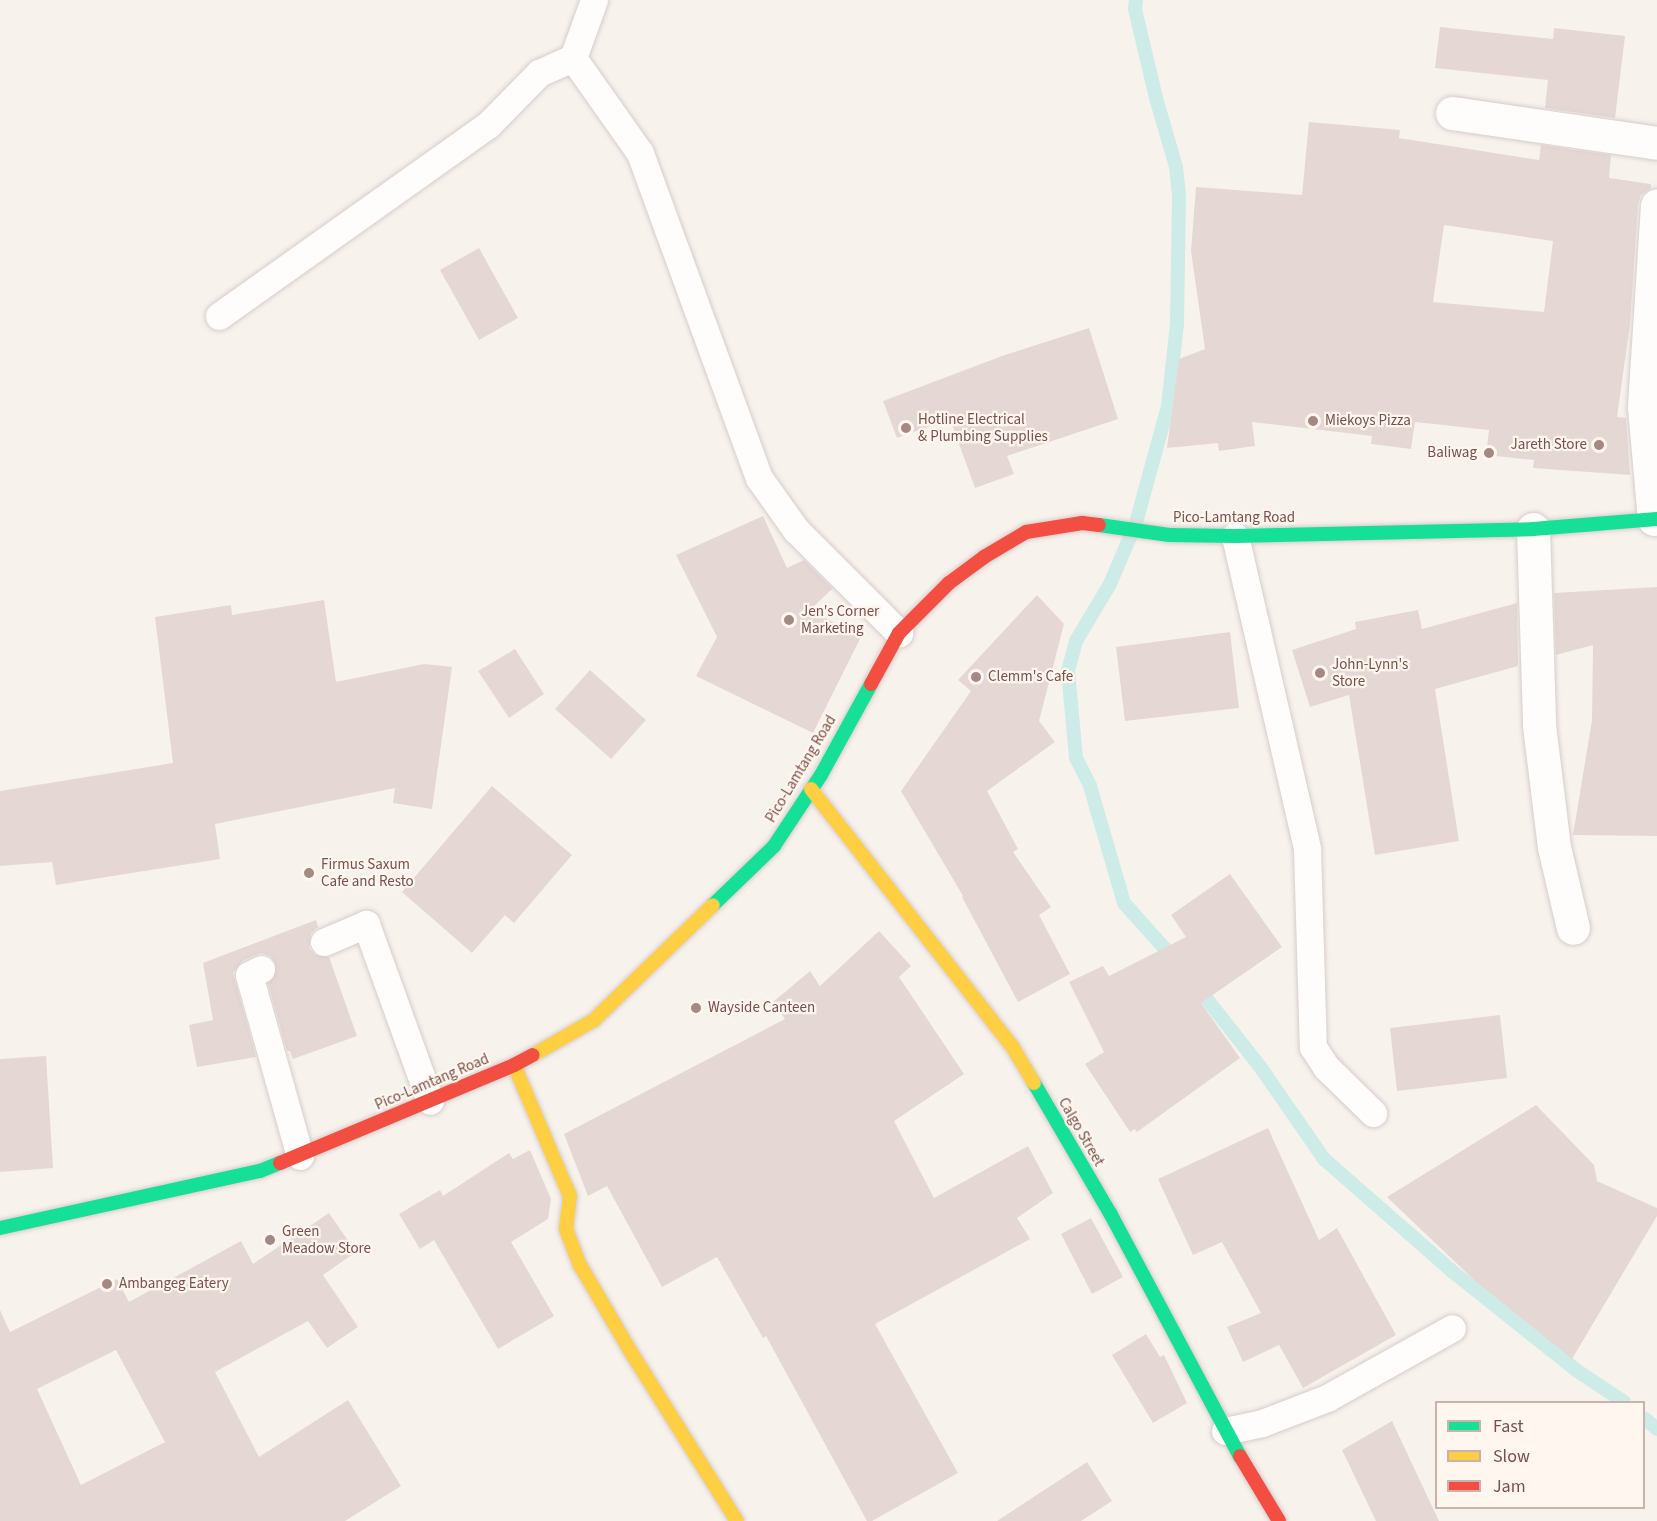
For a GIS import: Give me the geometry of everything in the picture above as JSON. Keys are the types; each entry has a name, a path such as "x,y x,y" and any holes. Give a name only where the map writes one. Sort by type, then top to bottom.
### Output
{"main road":[{"name":"Pico-Lamtang Road","path":"0,1228 260,1171 514,1065 594,1020 774,846 811,789 899,633 949,583 984,557 1026,532 1082,523 1169,535 1235,536 1533,529 1655,519"},
{"name":"Calgo Street","path":"811,789 1012,1046 1110,1214 1225,1431 1279,1521"},
{"path":"514,1065 570,1196 566,1229 580,1265 628,1349 737,1521"}],"street":[{"path":"1452,112 1657,143"},
{"path":"1655,519 1644,406 1657,205"},
{"path":"1533,529 1539,725 1554,847 1573,928"}],"lane":[{"path":"219,316 488,125 539,73 573,58 594,0"},
{"path":"573,58 640,153 759,478 796,530 899,633"},
{"path":"1235,536 1307,849 1313,1047 1326,1068 1373,1113"},
{"path":"324,942 366,924 430,1101"},
{"path":"261,969 249,975 300,1156"},
{"path":"1225,1431 1262,1423 1327,1398 1452,1329"}],"building":[{"path":"1440,27 1553,39 1554,28 1625,36 1615,118 1545,108 1548,80 1435,68"},
{"path":"1309,122 1400,130 1399,138 1539,160 1541,145 1611,155 1609,178 1651,184 1651,188 1641,195 1638,204 1630,324 1617,417 1626,418 1630,475 1533,468 1534,460 1486,455 1489,430 1415,422 1411,449 1371,444 1372,436 1252,422 1255,446 1219,451 1218,443 1167,448 1179,359 1205,349 1191,251 1196,187 1302,195","holes":["1444,225 1553,241 1544,312 1433,302"]},
{"path":"479,248 518,318 479,340 440,270"},
{"path":"1089,328 1118,419 1007,456 1014,474 975,488 950,419 897,438 883,401 1002,356"},
{"path":"763,516 787,568 804,560 832,589 810,610 861,637 813,733 696,676 717,637 676,555"},
{"path":"1657,587 1657,836 1573,835 1592,720 1593,645 1556,655 1554,593"},
{"path":"1037,595 1064,624 1039,721 1055,742 987,791 1018,849 1013,852 1051,907 1039,915 1070,974 1018,1002 963,896 901,791 971,691 958,680"},
{"path":"324,600 336,682 424,664 452,667 432,809 393,803 395,788 215,824 220,859 56,885 52,862 0,866 0,791 173,763 155,617 231,605 232,615"},
{"path":"1517,603 1518,666 1435,689 1459,841 1375,855 1349,695 1310,707 1292,650 1356,629 1355,622 1418,610 1422,629"},
{"path":"1230,632 1239,708 1125,721 1116,647"},
{"path":"515,649 544,694 509,718 478,671"},
{"path":"590,670 646,720 611,759 555,709"},
{"path":"492,786 572,855 514,923 505,915 472,953 402,892"},
{"path":"1230,874 1282,947 1201,1003 1240,1058 1137,1132 1135,1129 1130,1132 1085,1064 1104,1052 1069,982 1103,966 1109,976 1186,937 1171,915"},
{"path":"316,920 318,927 311,933 309,948 315,955 329,957 357,1036 293,1059 290,1051 287,1051 268,983 274,977 275,963 270,956 261,953 242,961 233,973 256,1057 197,1067 189,1025 213,1020 203,963"},
{"path":"879,931 911,966 899,977 964,1074 894,1121 934,1198 1028,1146 1053,1193 1017,1218 1030,1239 875,1324 958,1473 872,1521 867,1521 766,1336 763,1338 717,1257 662,1287 607,1186 588,1196 564,1134 785,1019 773,1002 810,971 820,986"},
{"path":"1500,1015 1507,1078 1397,1091 1390,1028"},
{"path":"46,1056 53,1168 0,1172 0,1059"},
{"path":"1536,1105 1594,1165 1597,1181 1657,1208 1657,1216 1572,1359 1474,1280 1387,1197"},
{"path":"1268,1128 1319,1240 1337,1228 1396,1335 1303,1388 1279,1345 1243,1362 1227,1327 1261,1313 1222,1242 1193,1255 1158,1179"},
{"path":"530,1150 551,1199 548,1219 511,1242 554,1316 498,1349 434,1240 420,1249 399,1214 440,1190 443,1196 509,1153 513,1159"},
{"path":"329,1213 356,1252 323,1275 358,1327 327,1348 308,1321 215,1372 259,1457 348,1400 401,1486 345,1521 0,1521 0,1310 10,1332 117,1279 129,1302 241,1241 253,1264","holes":["116,1350 165,1442 81,1485 37,1389"]},
{"path":"1091,1218 1123,1277 1092,1294 1061,1234"},
{"path":"1146,1334 1160,1357 1164,1355 1187,1403 1153,1423 1112,1355"},
{"path":"1392,1421 1439,1521 1376,1521 1342,1450"},
{"path":"1087,1462 1112,1501 1081,1521 997,1521"}],"waterway":[{"path":"1136,0 1135,9 1156,98 1176,167 1179,197 1177,324 1168,406 1136,523 1110,584 1076,641 1068,671 1076,758 1090,786 1124,903 1175,960"},
{"path":"1195,984 1261,1068 1324,1159 1453,1272 1576,1370 1622,1401"},
{"path":"1645,1419 1657,1429"}],"traffic: fast":[{"path":"1099,525 1169,535 1235,536 1533,529 1657,519"},
{"path":"713,905 774,846 821,775 871,684"},
{"path":"1034,1083 1110,1213 1240,1456"},
{"path":"0,1228 260,1171 280,1163"}],"traffic: slow":[{"path":"811,789 1012,1046 1034,1083"},
{"path":"533,1055 594,1020 713,905"},
{"path":"514,1065 570,1196 566,1229 580,1265 629,1349 737,1521"}],"traffic: jam":[{"path":"871,684 899,633 949,583 984,557 1026,532 1082,523 1099,525"},
{"path":"280,1163 533,1055"},
{"path":"1240,1456 1279,1521"}],"place":[{"name":"Miekoys Pizza","path":"1313,421"},
{"name":"Hotline Electrical & Plumbing Supplies","path":"906,428"},
{"name":"Jareth Store","path":"1599,445"},
{"name":"Baliwag","path":"1489,453"},
{"name":"Jen's Corner Marketing","path":"789,620"},
{"name":"John-Lynn's Store","path":"1320,673"},
{"name":"Clemm's Cafe","path":"976,677"},
{"name":"Firmus Saxum Cafe and Resto","path":"309,873"},
{"name":"Wayside Canteen","path":"696,1008"},
{"name":"Green Meadow Store","path":"270,1240"},
{"name":"Ambangeg Eatery","path":"107,1284"}]}
